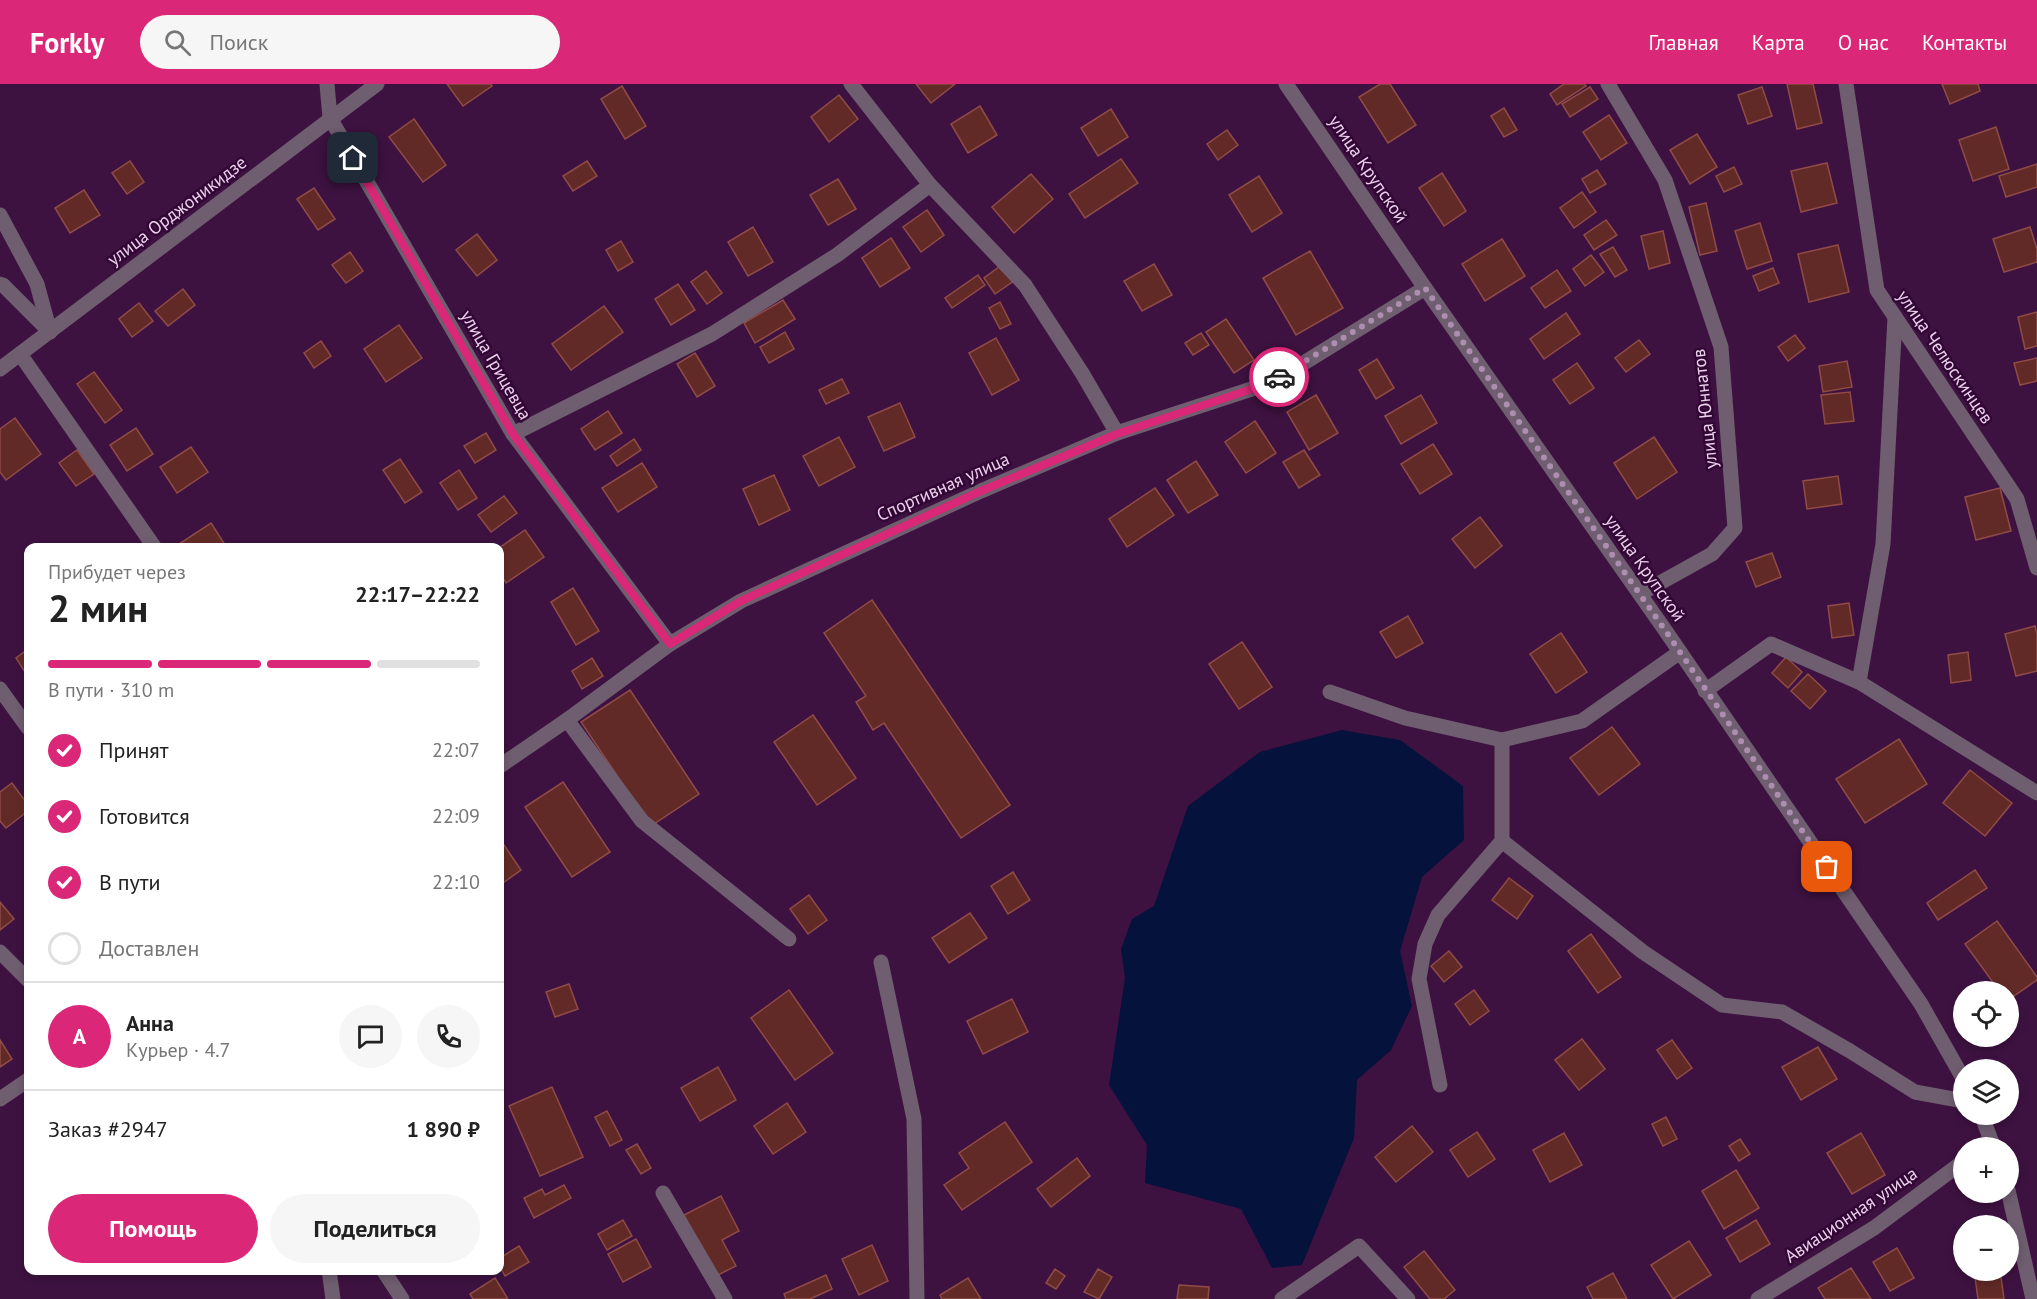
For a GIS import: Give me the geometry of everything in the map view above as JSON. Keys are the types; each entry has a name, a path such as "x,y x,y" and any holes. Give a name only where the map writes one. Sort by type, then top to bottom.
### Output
{"street":[{"name":"улица Грицевца","path":"327,84 330,118 513,434 670,644"},
{"name":"улица Орджоникидзе","path":"0,369 377,84"},
{"path":"851,84 930,185 1025,285 1082,373 1117,434"},
{"name":"улица Крупской","path":"1286,84 1921,1004 1953,1061"},
{"name":"улица Юннатов","path":"1608,84 1665,180 1721,347 1735,528 1712,554 1640,594"},
{"name":"улица Челюскинцев","path":"1846,84 1876,290 2017,499 2037,568"},
{"path":"513,434 712,334 837,255 930,185"},
{"path":"0,215 37,284 50,332"},
{"path":"0,284 50,332"},
{"name":"Спортивная улица","path":"504,763 670,644 741,601 981,491 1117,434 1273,382 1425,288"},
{"path":"1859,682 1883,544 1895,317"},
{"path":"20,354 151,543"},
{"path":"1705,691 1771,644 1859,682 2037,793"},
{"path":"1330,692 1405,718 1502,740 1582,721 1680,652"},
{"path":"0,689 24,722"},
{"path":"567,720 642,821 789,939"},
{"path":"1440,1085 1419,979 1425,944 1438,915 1502,841 1502,740"},
{"path":"1502,841 1643,952 1722,1005 1782,1012 1851,1051 1915,1092 1953,1099"},
{"path":"0,952 24,976"},
{"path":"881,962 914,1119 917,1299"},
{"path":"0,1099 24,1083"},
{"name":"Авиационная улица","path":"1758,1299 1874,1228 1953,1169"},
{"path":"663,1193 725,1299"},
{"path":"2011,1203 2033,1299"},
{"path":"1282,1299 1359,1246 1408,1299"},
{"path":"330,1275 333,1299"},
{"path":"386,1275 402,1299"}],"water":[{"path":"1342,730 1400,740 1463,786 1464,840 1422,877 1400,951 1412,1006 1391,1050 1357,1080 1354,1138 1302,1265 1272,1268 1241,1209 1145,1183 1147,1145 1109,1085 1125,978 1121,949 1132,919 1154,906 1188,806 1260,752"}],"building":[{"path":"447,84 491,84 492,86 463,106"},
{"path":"916,84 955,84 931,103"},
{"path":"1380,84 1390,84 1416,125 1388,143 1359,97"},
{"path":"1564,84 1584,84 1586,86 1557,105 1550,94"},
{"path":"1787,84 1813,84 1822,123 1797,129"},
{"path":"1942,84 1978,84 1980,91 1950,104"},
{"path":"622,86 646,126 625,139 601,99"},
{"path":"1590,87 1598,99 1570,117 1562,104"},
{"path":"1762,87 1772,116 1748,124 1738,95"},
{"path":"839,95 858,119 829,142 811,117"},
{"path":"980,106 997,135 968,153 951,124"},
{"path":"1504,108 1517,130 1504,137 1491,116"},
{"path":"1111,109 1128,137 1098,156 1081,128"},
{"path":"1609,115 1627,143 1601,160 1583,132"},
{"path":"414,119 446,165 423,182 389,137"},
{"path":"1996,127 2009,169 1973,181 1959,140"},
{"path":"1227,130 1238,145 1218,160 1207,144"},
{"path":"1697,134 1717,167 1690,184 1670,150"},
{"path":"1121,159 1138,183 1085,218 1069,194"},
{"path":"130,161 144,182 127,194 112,173"},
{"path":"587,161 597,176 573,191 563,176"},
{"path":"1827,163 1837,203 1801,212 1791,171"},
{"path":"2037,164 2037,187 2006,197 1999,176"},
{"path":"1734,167 1742,184 1724,192 1716,176"},
{"path":"1597,170 1606,184 1590,193 1582,179"},
{"path":"1442,173 1466,211 1444,226 1419,188"},
{"path":"1031,174 1053,199 1014,233 992,207"},
{"path":"1259,176 1282,213 1252,232 1229,195"},
{"path":"838,179 856,209 828,225 810,195"},
{"path":"314,188 335,219 318,230 297,199"},
{"path":"84,190 100,215 70,233 55,208"},
{"path":"1582,192 1596,212 1574,228 1560,208"},
{"path":"1706,203 1717,251 1700,255 1689,207"},
{"path":"927,210 944,235 921,252 903,227"},
{"path":"1606,220 1617,235 1594,250 1584,235"},
{"path":"1760,223 1772,261 1747,269 1735,231"},
{"path":"753,227 773,262 748,276 728,242"},
{"path":"2030,227 2037,249 2037,262 2004,272 1993,239"},
{"path":"1663,231 1670,263 1649,269 1641,236"},
{"path":"477,234 497,260 477,276 456,250"},
{"path":"891,238 910,268 880,287 862,258"},
{"path":"1502,239 1525,276 1485,301 1462,264"},
{"path":"621,241 633,262 618,271 606,250"},
{"path":"1838,245 1849,292 1809,302 1798,254"},
{"path":"1613,247 1627,270 1615,277 1600,254"},
{"path":"1310,251 1343,308 1296,335 1263,278"},
{"path":"350,252 363,271 346,283 332,265"},
{"path":"1591,255 1604,272 1585,286 1573,269"},
{"path":"1003,264 1015,280 995,294 984,278"},
{"path":"1154,264 1172,295 1142,311 1124,281"},
{"path":"1773,268 1779,283 1759,291 1753,276"},
{"path":"1557,270 1571,291 1545,308 1531,288"},
{"path":"706,271 722,293 707,304 691,282"},
{"path":"978,275 985,285 952,308 945,298"},
{"path":"678,284 695,310 671,325 655,299"},
{"path":"183,289 195,305 168,326 155,311"},
{"path":"783,300 795,319 755,343 744,323"},
{"path":"1000,302 1011,324 1000,329 989,308"},
{"path":"139,303 153,321 132,337 119,319"},
{"path":"604,306 623,332 571,370 552,344"},
{"path":"2037,312 2037,346 2025,349 2018,317"},
{"path":"1566,313 1580,334 1544,359 1530,339"},
{"path":"1226,319 1254,360 1234,373 1206,332"},
{"path":"399,325 422,358 386,382 364,349"},
{"path":"785,332 794,349 769,363 760,347"},
{"path":"1201,333 1209,345 1193,355 1185,343"},
{"path":"1795,335 1805,348 1788,361 1778,347"},
{"path":"996,338 1019,380 992,395 969,353"},
{"path":"1639,340 1650,354 1626,372 1615,358"},
{"path":"321,341 331,356 314,368 304,353"},
{"path":"695,353 715,386 697,397 677,364"},
{"path":"2037,358 2037,381 2020,385 2014,363"},
{"path":"1377,359 1394,388 1376,399 1359,370"},
{"path":"1847,361 1852,387 1823,392 1819,366"},
{"path":"1577,363 1594,388 1570,404 1553,380"},
{"path":"94,372 122,410 105,423 77,384"},
{"path":"842,379 849,393 826,404 819,390"},
{"path":"1850,392 1854,421 1825,424 1821,395"},
{"path":"1316,395 1338,433 1309,450 1287,412"},
{"path":"1421,395 1437,423 1401,444 1385,416"},
{"path":"900,403 915,437 884,451 868,417"},
{"path":"608,411 622,433 595,450 581,429"},
{"path":"15,418 41,454 6,480 0,472 0,429"},
{"path":"1255,421 1276,453 1246,473 1225,442"},
{"path":"136,428 153,454 127,471 110,445"},
{"path":"486,433 496,450 475,463 464,446"},
{"path":"839,437 855,467 819,486 803,456"},
{"path":"1654,437 1677,472 1637,499 1614,463"},
{"path":"634,439 641,450 617,466 610,456"},
{"path":"1433,444 1452,474 1420,494 1401,464"},
{"path":"191,447 208,472 177,493 160,467"},
{"path":"77,450 94,474 76,486 59,463"},
{"path":"1304,450 1320,475 1299,488 1283,462"},
{"path":"400,459 422,492 405,503 383,470"},
{"path":"1196,461 1218,495 1188,513 1167,480"},
{"path":"642,463 657,487 618,512 602,488"},
{"path":"459,470 477,498 458,510 440,483"},
{"path":"774,475 790,510 759,525 743,489"},
{"path":"1838,476 1842,504 1807,509 1803,481"},
{"path":"1155,488 1174,515 1127,547 1109,519"},
{"path":"2000,488 2011,531 1976,540 1965,497"},
{"path":"504,496 517,513 491,532 478,515"},
{"path":"1480,517 1502,546 1475,568 1452,539"},
{"path":"211,523 224,543 181,543"},
{"path":"525,530 544,557 506,583 504,580 504,545"},
{"path":"1772,553 1781,577 1756,587 1746,562"},
{"path":"573,588 599,631 576,645 551,602"},
{"path":"872,600 1010,805 961,838 884,723 873,730 856,702 866,696 824,633"},
{"path":"1849,603 1854,635 1832,638 1828,606"},
{"path":"1408,616 1423,643 1396,658 1380,632"},
{"path":"2035,626 2037,671 2016,676 2005,634"},
{"path":"1561,633 1587,672 1556,693 1530,654"},
{"path":"1242,642 1272,687 1239,709 1209,664"},
{"path":"24,652 24,671 16,658"},
{"path":"1968,652 1971,680 1951,683 1948,655"},
{"path":"1786,657 1802,672 1788,688 1772,673"},
{"path":"592,658 603,676 582,689 572,671"},
{"path":"1808,674 1826,691 1810,709 1791,691"},
{"path":"630,690 699,794 651,826 581,722"},
{"path":"813,715 856,778 817,805 774,742"},
{"path":"1612,727 1640,764 1599,795 1570,758"},
{"path":"1899,739 1927,784 1865,823 1836,779"},
{"path":"1970,770 2012,803 1985,836 1943,803"},
{"path":"563,782 610,852 572,877 525,807"},
{"path":"12,783 24,800 24,814 6,828 0,821 0,792"},
{"path":"504,845 521,870 504,882"},
{"path":"1975,870 1987,888 1938,920 1927,903"},
{"path":"1013,872 1030,900 1008,914 991,886"},
{"path":"1509,878 1533,896 1517,919 1492,900"},
{"path":"809,895 827,920 808,934 790,909"},
{"path":"0,902 14,919 0,930"},
{"path":"970,913 987,938 949,963 932,938"},
{"path":"1997,921 2037,980 2019,992 2019,981 1992,981 1965,944"},
{"path":"1591,934 1621,977 1598,993 1568,951"},
{"path":"1449,951 1462,967 1444,982 1431,966"},
{"path":"569,984 578,1009 555,1017 546,992"},
{"path":"789,990 833,1053 795,1080 751,1018"},
{"path":"1474,990 1489,1011 1470,1025 1455,1004"},
{"path":"1012,999 1028,1032 983,1054 967,1021"},
{"path":"1582,1039 1605,1069 1579,1090 1555,1060"},
{"path":"0,1040 12,1059 0,1067"},
{"path":"1672,1040 1692,1068 1677,1079 1657,1050"},
{"path":"1818,1047 1837,1079 1801,1100 1782,1067"},
{"path":"718,1067 736,1100 700,1121 681,1088"},
{"path":"552,1087 583,1157 540,1176 509,1106"},
{"path":"787,1103 806,1132 773,1154 754,1126"},
{"path":"607,1111 622,1140 610,1146 595,1117"},
{"path":"1666,1117 1677,1139 1663,1146 1652,1124"},
{"path":"1005,1122 1032,1162 962,1210 944,1185 969,1168 959,1153"},
{"path":"1412,1126 1433,1152 1396,1182 1375,1157"},
{"path":"1477,1132 1495,1159 1468,1177 1450,1150"},
{"path":"1564,1133 1582,1165 1550,1182 1533,1150"},
{"path":"1861,1133 1885,1175 1852,1194 1827,1153"},
{"path":"1740,1139 1750,1154 1739,1161 1729,1146"},
{"path":"637,1144 651,1168 641,1174 626,1150"},
{"path":"1077,1158 1090,1176 1051,1207 1037,1189"},
{"path":"1736,1170 1759,1208 1724,1229 1702,1191"},
{"path":"564,1185 571,1198 534,1218 524,1198 542,1189 545,1195"},
{"path":"721,1196 739,1231 722,1240 736,1266 716,1276 684,1215"},
{"path":"623,1220 632,1236 607,1250 598,1234"},
{"path":"1756,1220 1770,1244 1740,1262 1726,1238"},
{"path":"636,1239 651,1267 623,1282 608,1254"},
{"path":"1689,1241 1711,1275 1673,1299 1651,1265"},
{"path":"872,1245 888,1281 859,1295 842,1259"},
{"path":"519,1246 529,1262 505,1276 504,1255"},
{"path":"1897,1248 1914,1278 1890,1291 1873,1262"},
{"path":"1424,1251 1455,1290 1444,1299 1430,1299 1404,1267"},
{"path":"1851,1268 1871,1299 1825,1299 1818,1288"},
{"path":"1055,1269 1065,1276 1056,1289 1046,1283"},
{"path":"1098,1269 1112,1277 1099,1299 1084,1292"},
{"path":"1613,1273 1627,1299 1593,1299 1587,1287"},
{"path":"826,1275 832,1289 810,1299 786,1299 784,1294"},
{"path":"495,1278 508,1299 473,1299 470,1294"},
{"path":"968,1278 981,1299 942,1299 940,1295"},
{"path":"1976,1281 2002,1281 2004,1299 1978,1299"},
{"path":"1179,1285 1209,1287 1208,1299 1177,1299"}],"way so far":[{"path":"1279,377 1425,288 1665,630 1827,867"}],"route":[{"path":"353,158 513,434 670,644 741,601 981,491 1117,434 1273,382 1279,377"}]}
